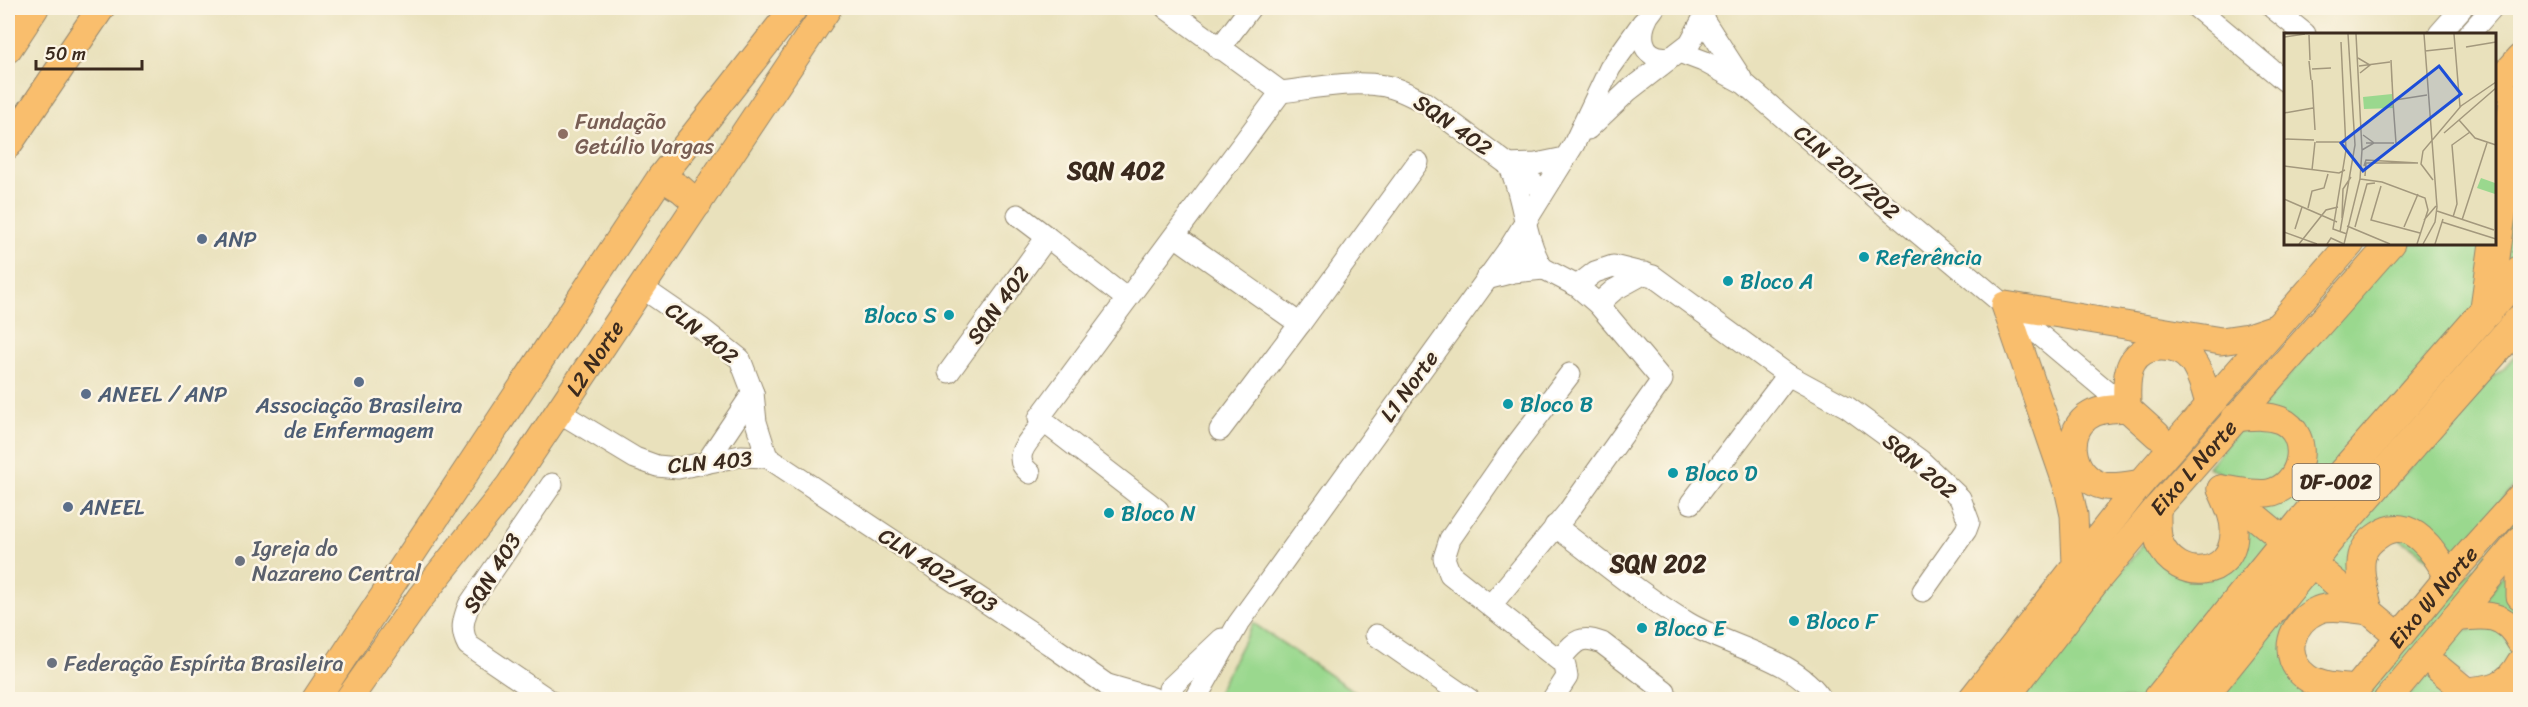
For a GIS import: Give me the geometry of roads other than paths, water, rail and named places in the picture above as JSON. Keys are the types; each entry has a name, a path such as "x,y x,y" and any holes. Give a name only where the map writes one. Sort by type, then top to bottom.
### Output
{"highway":[{"path":"2495,230 2510,96"},
{"path":"2486,311 2493,244"},
{"name":"DF-002","path":"2159,699 2323,497 2520,272"},
{"name":"DF-002","path":"2198,699 2333,533 2520,321"}],"main road":[{"path":"8,49 35,8"},
{"path":"8,145 100,8"},
{"name":"L2 Norte","path":"315,699 661,177 794,8"},
{"name":"L2 Norte","path":"348,699 420,598 508,486 828,8"},
{"path":"2495,124 2510,96 2520,58"},
{"path":"661,177 681,189 698,204"},
{"name":"Eixo L Norte","path":"1971,699 2141,483 2350,244"},
{"name":"Eixo L Norte","path":"2004,699 2097,580 2157,508 2234,418 2390,244"},
{"path":"602,269 641,287"},
{"path":"2076,564 2077,539 2068,489 2005,305 2221,340 2248,337 2275,328"},
{"path":"2127,408 2127,388 2133,363 2146,350 2158,346 2172,348 2190,360 2203,383 2209,404"},
{"path":"2141,483 2117,486 2093,482 2085,476 2074,458 2073,439 2076,430 2088,416 2097,411 2127,408 2157,435"},
{"path":"2214,483 2267,493 2277,490 2293,477 2301,457 2296,436 2290,427 2281,421 2270,417 2234,418"},
{"path":"474,460 508,486"},
{"path":"2157,508 2160,543 2166,554 2176,563 2190,569 2200,572 2212,569 2228,555 2234,532 2232,514 2214,483"},
{"path":"2214,483 2274,532"},
{"name":"Eixo W Norte","path":"2351,694 2448,577 2520,497"},
{"path":"2379,619 2361,562 2366,547 2382,533 2395,529 2414,534 2432,549 2448,577"},
{"name":"Eixo W Norte","path":"2388,698 2520,540"},
{"path":"2520,565 2520,596"},
{"path":"2319,569 2379,619"},
{"path":"2351,694 2305,676 2289,654 2293,636 2302,623 2318,610 2338,608 2379,619"},
{"path":"2456,618 2491,616 2504,621 2513,628 2520,641"},
{"path":"2438,668 2470,697 2510,679 2520,663"}],"street":[{"path":"1158,510 1039,418 1281,92 1219,49 1166,8"},
{"path":"1219,49 1250,8"},
{"path":"2197,8 2284,80"},
{"path":"2273,8 2304,33"},
{"path":"2440,33 2462,8"},
{"path":"2470,33 2492,8"},
{"name":"L1 Norte","path":"1569,151 1606,109 1690,43 1703,14"},
{"name":"CLN 201/202","path":"1703,14 1745,84"},
{"name":"L1 Norte","path":"1195,699 1238,624 1508,250 1569,151 1610,68 1649,15"},
{"name":"CLN 201/202","path":"1649,15 1642,38 1649,52 1658,57 1675,55 1703,61 1745,84 2127,408"},
{"name":"SQN 402","path":"1281,92 1347,85 1385,86 1403,91 1424,102 1545,191"},
{"path":"1543,269 1531,247 1520,192 1508,165 1536,164 1569,151"},
{"path":"1220,430 1418,162"},
{"path":"1018,215 1127,299"},
{"path":"1175,236 1300,324"},
{"name":"SQN 402","path":"949,372 1047,237"},
{"path":"1491,605 1555,526 1662,380 1598,304 1577,286 1508,250"},
{"name":"SQN 202","path":"1577,286 1595,272 1613,266 1646,273 1664,283 1788,375 1847,407 1921,461 1960,498 1969,522 1966,530 1923,591"},
{"path":"1486,279 1514,272 1543,269"},
{"path":"1598,304 1614,290 1646,273"},
{"name":"CLN 402","path":"641,287 702,329 740,359 753,393 756,422 768,458"},
{"path":"1552,699 1567,676 1567,670 1560,659 1450,574 1444,558 1445,550 1507,457 1570,374"},
{"path":"1690,503 1788,375"},
{"path":"706,463 753,393"},
{"name":"CLN 403","path":"559,412 634,458 657,466 678,468 741,456 768,458"},
{"path":"1030,473 1020,463 1020,456 1022,449 1044,423"},
{"name":"CLN 402/403","path":"768,458 1049,644 1114,692 1165,696"},
{"name":"SQN 403","path":"549,699 468,645 462,634 463,621 469,605 552,484"},
{"path":"1555,526 1690,624 1777,662 1802,680 1822,699"},
{"name":"L1 Norte","path":"1165,696 1238,624"},
{"path":"1376,635 1470,699"},
{"path":"1560,659 1574,643 1582,638 1591,638 1602,643 1665,691"}],"place":[{"name":"Fundação Getúlio Vargas","path":"563,134"},
{"name":"ANP","path":"202,239"},
{"name":"Referência","path":"1864,257"},
{"name":"Bloco A","path":"1728,281"},
{"name":"Bloco S","path":"949,315"},
{"name":"Associação Brasileira de Enfermagem","path":"359,382"},
{"name":"ANEEL / ANP","path":"86,394"},
{"name":"Bloco B","path":"1508,404"},
{"name":"Bloco D","path":"1673,473"},
{"name":"ANEEL","path":"68,507"},
{"name":"Bloco N","path":"1109,513"},
{"name":"Igreja do Nazareno Central","path":"240,561"},
{"name":"Bloco F","path":"1794,621"},
{"name":"Bloco E","path":"1642,628"},
{"name":"Federação Espírita Brasileira","path":"52,663"}],"district":[{"name":"SQN 402","path":"1116,171"},
{"name":"SQN 202","path":"1658,564"}]}
